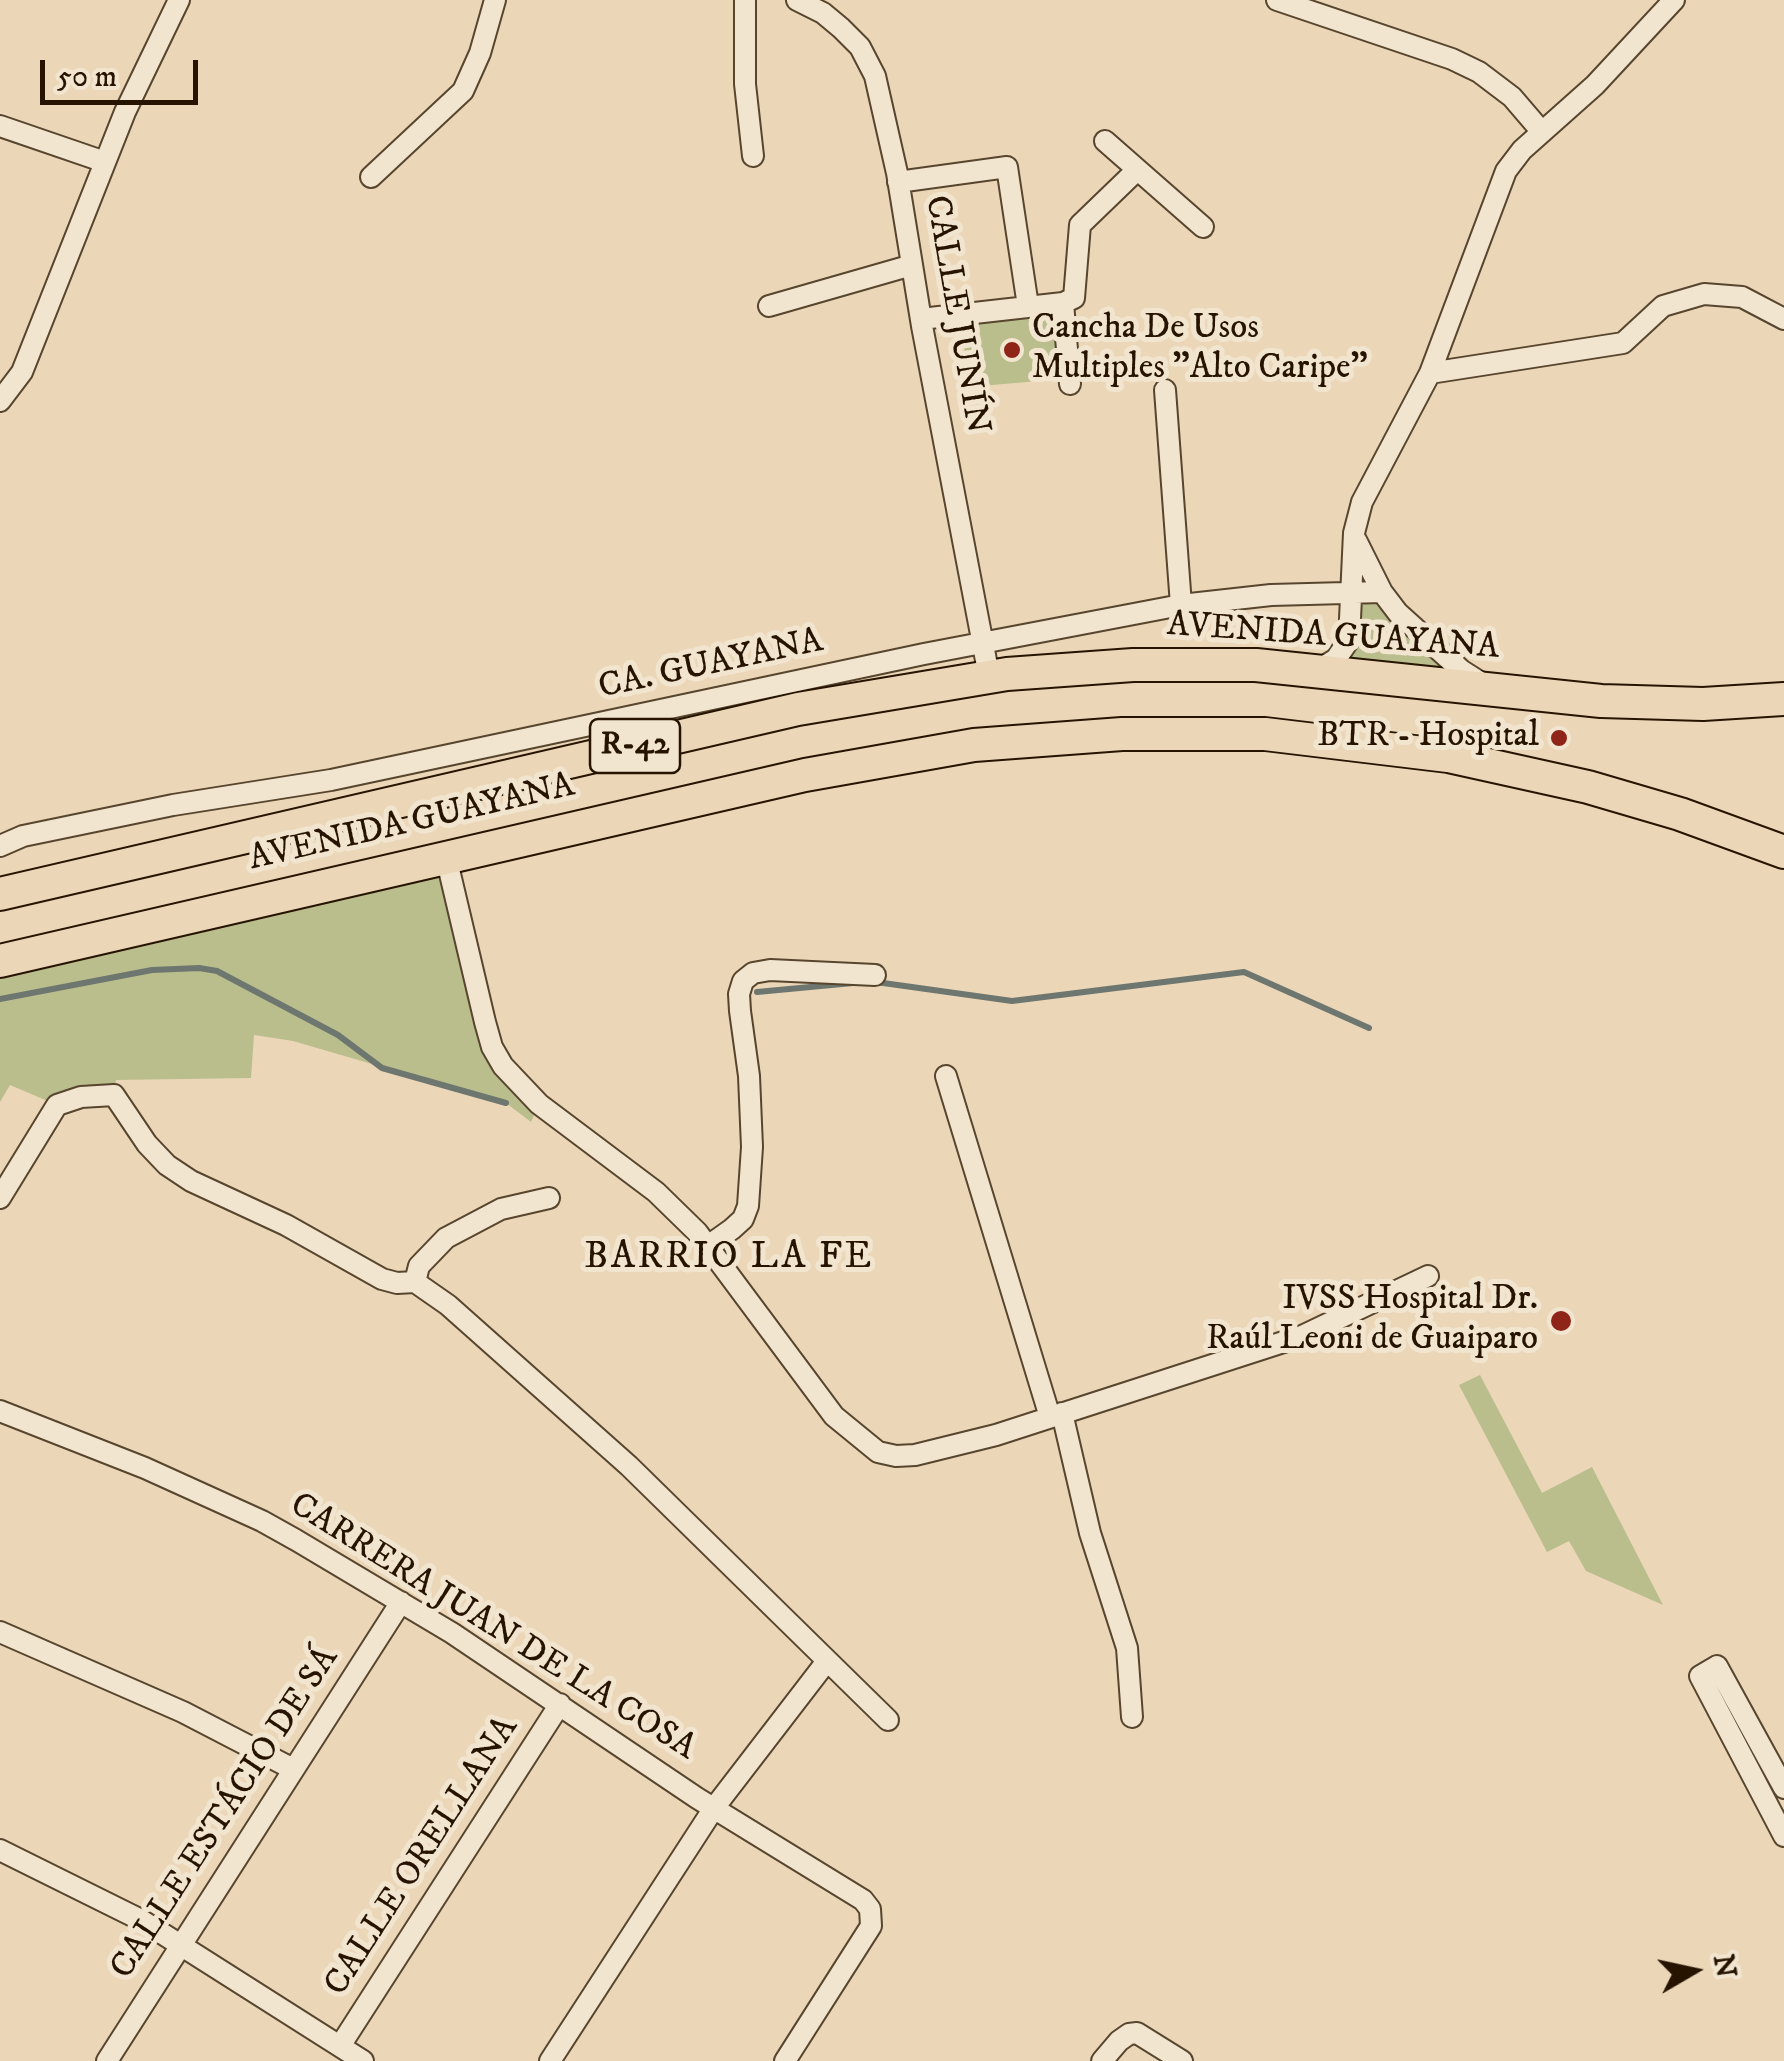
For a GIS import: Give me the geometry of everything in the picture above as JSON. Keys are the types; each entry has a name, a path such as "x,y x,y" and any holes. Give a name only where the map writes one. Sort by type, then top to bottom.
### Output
{"main road":[{"name":"AVENIDA GUAYANA","path":"0,894 798,709 989,676 1204,664 1318,670 1659,704 1784,699"},
{"name":"AVENIDA GUAYANA","path":"0,960 888,759 1034,739 1215,732 1306,737 1448,756 1680,814 1784,852"}],"street":[{"path":"0,401 22,372 105,162 179,0"},
{"path":"371,177 462,91 480,53 495,0"},
{"path":"745,0 745,84 752,156"},
{"name":"CALLE JUNÍN","path":"797,0 823,13 868,60 879,94 989,676"},
{"path":"1277,0 1452,59 1479,72 1512,97 1542,132"},
{"path":"1318,670 1336,660 1349,640 1354,533 1362,502 1430,373 1506,171 1522,150 1586,94 1674,0"},
{"path":"0,126 105,162"},
{"path":"1105,142 1202,228"},
{"path":"898,182 1007,167 1028,306"},
{"path":"921,320 1063,303 1076,294 1080,225 1138,170"},
{"path":"769,306 912,265"},
{"path":"1430,373 1624,343 1663,306 1704,294 1742,297 1784,319"},
{"path":"1063,303 1070,384"},
{"path":"1166,390 1181,605"},
{"path":"1354,533 1361,555 1382,592 1410,626 1461,670 1491,689"},
{"name":"CA. GUAYANA","path":"0,846 23,836 173,805 331,780 983,642 1181,605 1272,595 1382,592"},
{"path":"446,858 492,1047 503,1066 539,1104 656,1192 708,1246 834,1416 878,1452 896,1456 935,1451 1056,1415 1302,1336 1428,1276"},
{"path":"708,1246 743,1219 751,1186 748,1076 739,994 744,981 753,973 770,970 875,976"},
{"path":"946,1076 1056,1415 1126,1648 1132,1717"},
{"path":"0,1198 57,1105 81,1096 114,1095 147,1144 166,1165 191,1181 286,1225 382,1279 416,1282 448,1305 628,1466 888,1720"},
{"path":"416,1282 419,1266 429,1253 480,1218 549,1198"},
{"name":"CARRERA JUAN DE LA COSA","path":"0,1411 145,1468 262,1521 401,1602 867,1904 871,1926 785,2061"},
{"name":"CALLE ESTÁCIO DE SÁ","path":"107,2061 401,1602"},
{"path":"0,1632 183,1712 293,1768"},
{"path":"550,2061 714,1808 827,1661"},
{"path":"1784,1788 1717,1666 1700,1676 1784,1836"},
{"name":"CALLE ORELLANA","path":"340,2046 560,1704"},
{"path":"0,1850 141,1920 363,2061"},
{"path":"1102,2061 1129,2034 1146,2036 1182,2061"}],"green space":[{"name":"Cancha De Usos Multiples \"Alto Caripe\"","path":"1057,313 1063,379 968,387 962,321"},
{"path":"1352,565 1383,586 1466,669 1327,666 1336,659"},
{"path":"446,857 485,1022 539,1104 531,1122 506,1103 293,1041 254,1035 251,1078 116,1080 114,1095 57,1105 10,1085 0,1102 0,961"},
{"path":"1480,1375 1542,1493 1592,1467 1663,1605 1586,1571 1569,1541 1547,1552 1459,1385"}],"waterway":[{"path":"0,999 152,970 217,971 338,1035 382,1068 506,1103"},
{"path":"876,982 1012,1001 1244,972 1369,1028"},
{"path":"757,992 853,983"}],"place":[{"name":"Cancha De Usos Multiples \"Alto Caripe\"","path":"1012,350"},
{"name":"BTR - Hospital","path":"1559,738"},
{"name":"IVSS Hospital Dr. Raúl Leoni de Guaiparo","path":"1561,1321"}],"district":[{"name":"BARRIO LA FE","path":"729,1259"}]}
